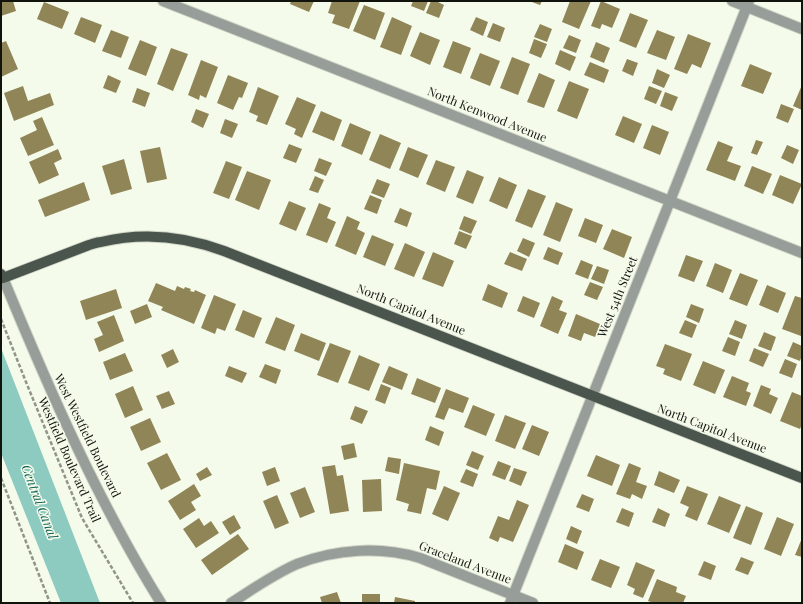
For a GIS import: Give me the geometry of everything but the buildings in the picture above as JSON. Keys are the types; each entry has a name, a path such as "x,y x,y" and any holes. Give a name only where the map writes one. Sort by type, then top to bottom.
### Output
{"main road":[{"name":"North Capitol Avenue","path":"2,276 103,241 145,236 195,241 224,250 802,478"}],"street":[{"name":"North Kenwood Avenue","path":"163,1 802,253"},
{"path":"732,1 747,4 802,29"},
{"name":"West 54th Street","path":"512,599 747,4"},
{"name":"West Westfield Boulevard","path":"2,276 38,363 81,456 120,533 161,603"},
{"name":"Graceland Avenue","path":"231,603 269,578 298,564 333,554 355,551 386,551 411,555 512,599 533,603"}],"path":[{"name":"Westfield Boulevard Trail","path":"1,319 82,518 133,603"},
{"path":"1,478 50,603"}],"water":[{"name":"Central Canal","path":"1,348 100,603 61,603 1,453"}]}
